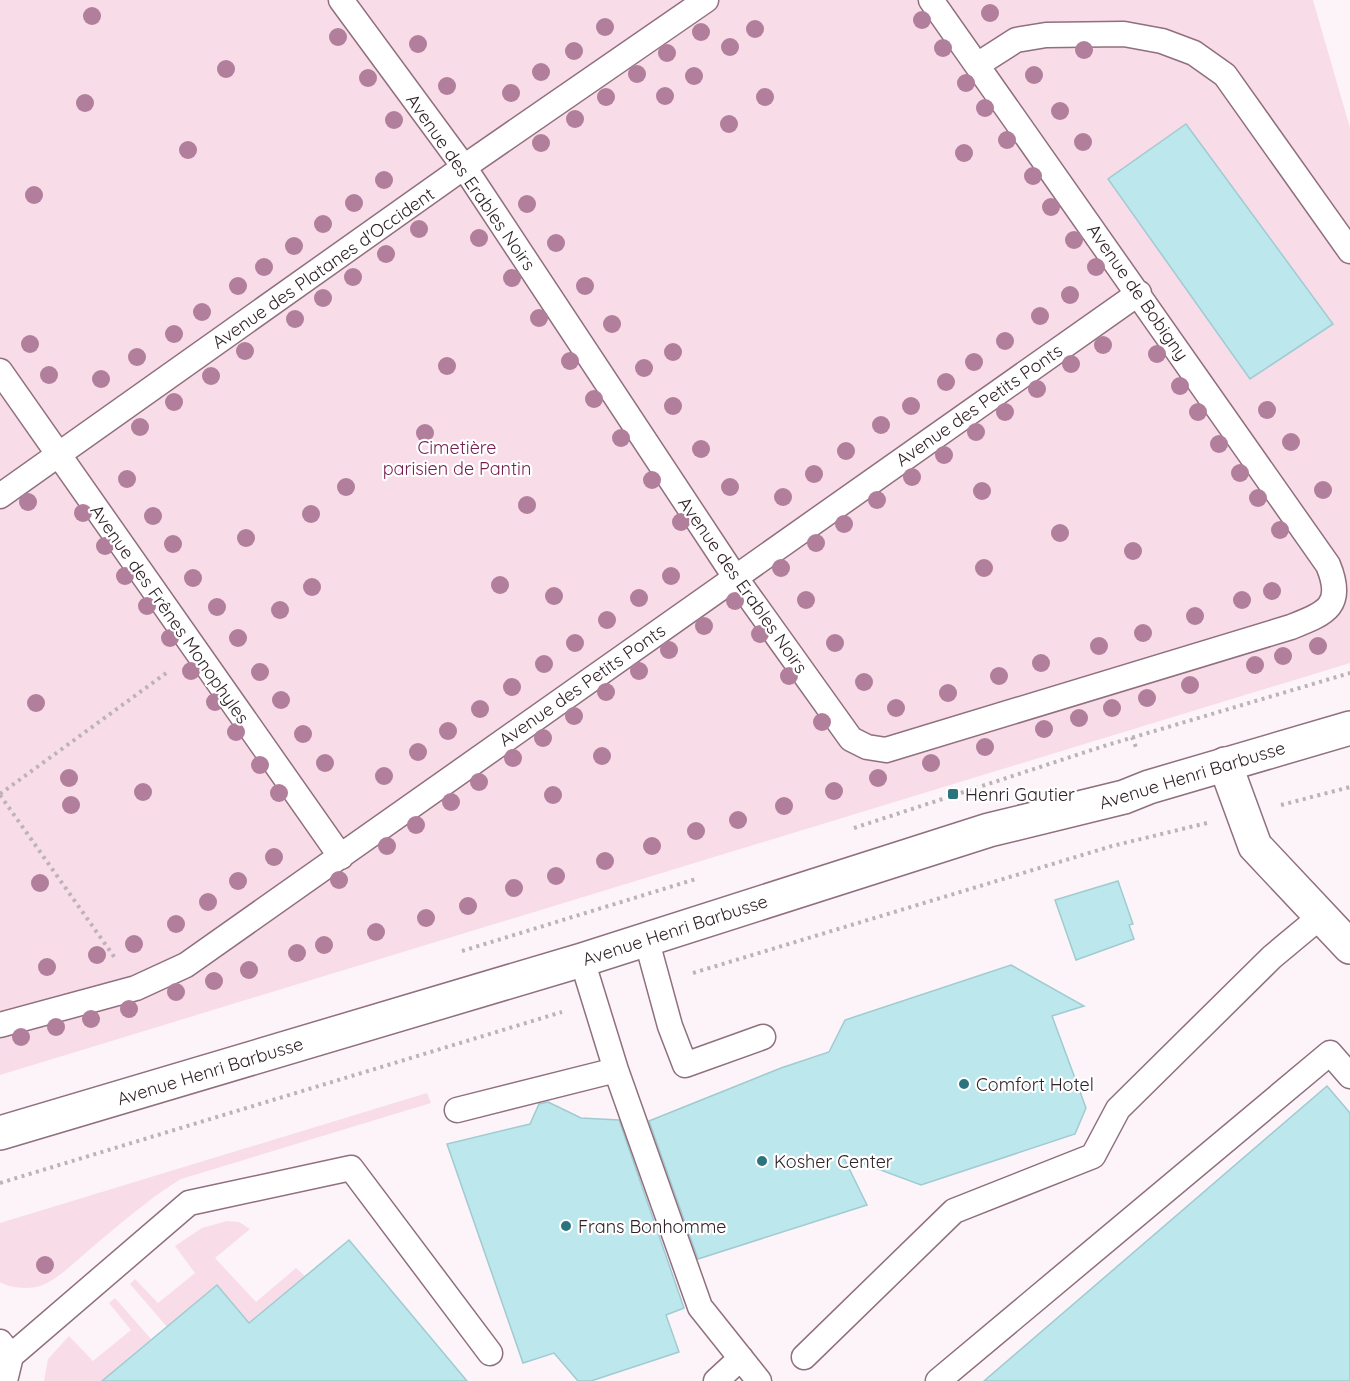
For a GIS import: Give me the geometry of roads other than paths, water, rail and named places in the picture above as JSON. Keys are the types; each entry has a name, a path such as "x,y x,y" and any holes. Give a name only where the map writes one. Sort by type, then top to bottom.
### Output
{"main road":[{"name":"Avenue Henri Barbusse","path":"0,1133 582,960 989,830 1124,796 1350,728"},
{"path":"1225,764 1255,846 1350,947"}],"lane":[{"name":"Avenue des Erables Noirs","path":"341,0 464,167 735,577 851,739 867,747 886,750 1291,627 1326,610 1333,601 1335,590"},
{"name":"Avenue des Platanes d'Occident","path":"0,496 464,167 706,0"},
{"name":"Avenue de Bobigny","path":"932,0 1328,565 1335,590"},
{"path":"977,65 1016,40 1046,35 1124,34 1162,40 1194,53 1225,75 1350,251"},
{"name":"Avenue des Petits Ponts","path":"0,1025 136,988 186,965 1139,293"},
{"name":"Avenue des Frênes Monophyles","path":"0,371 341,857"},
{"path":"804,1357 954,1211 1093,1156 1119,1109 1272,957 1320,917"},
{"path":"646,938 670,1026 686,1065 763,1036"},
{"path":"582,960 616,1070 700,1307 759,1381"},
{"path":"938,1381 1330,1053 1350,1076"},
{"path":"457,1110 616,1070"},
{"path":"4,1381 5,1349 189,1203 351,1168 490,1353"},
{"path":"716,1381 741,1358"}],"place":[{"name":"Henri Gautier","path":"953,794"},
{"name":"Comfort Hotel","path":"964,1084"},
{"name":"Kosher Center","path":"762,1161"},
{"name":"Frans Bonhomme","path":"566,1226"}],"park label":[{"name":"Cimetière parisien de Pantin","path":"457,457"}]}
